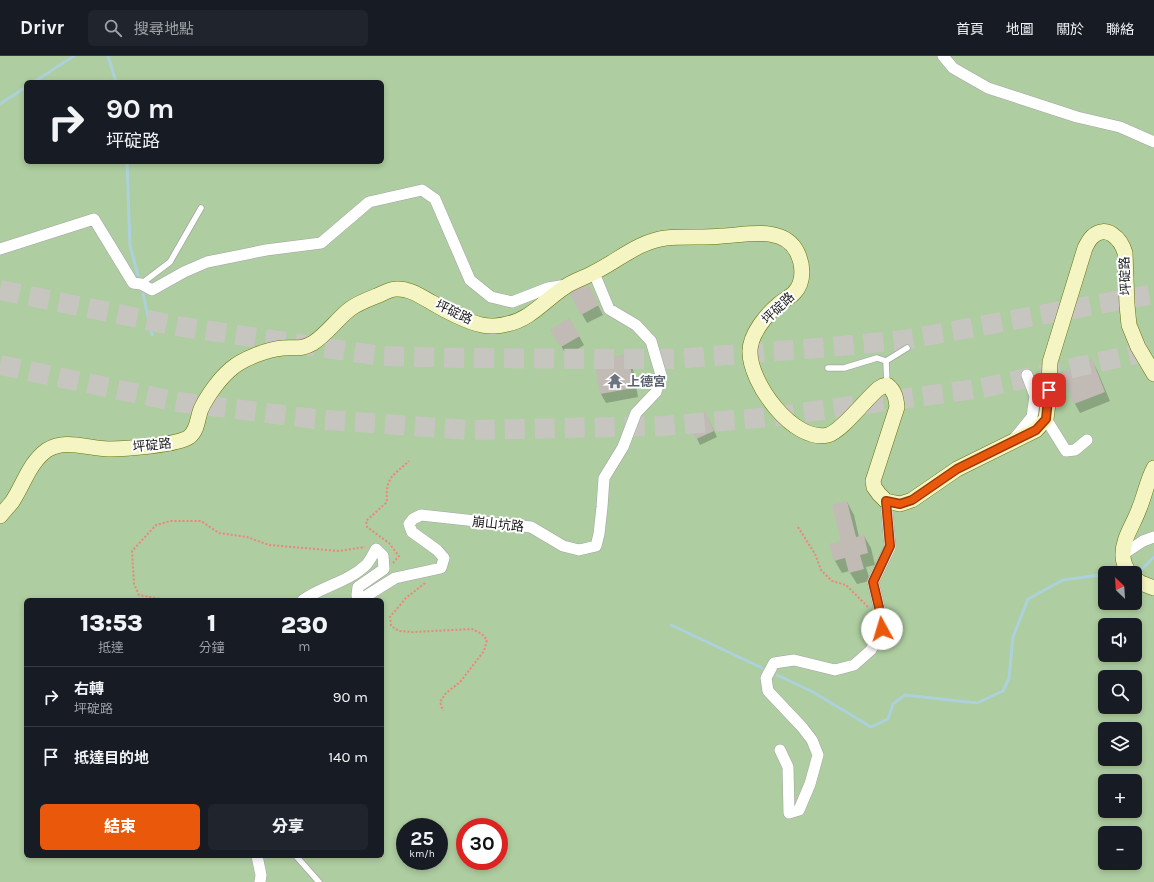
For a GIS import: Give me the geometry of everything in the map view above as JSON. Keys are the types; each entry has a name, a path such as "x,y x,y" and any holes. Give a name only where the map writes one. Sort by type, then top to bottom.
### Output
{"main road":[{"name":"坪碇路","path":"1046,419 1050,362 1085,248 1095,234 1110,232 1116,235 1124,248 1129,325 1138,347 1154,374"},
{"name":"坪碇路","path":"0,516 12,501 34,462 49,449 64,444 108,449 176,443 188,438 195,430 200,410 232,367 249,358 272,349 301,348 315,342 352,308 386,292 395,289 413,292 442,308 484,326 508,324 523,319 567,285 594,273 644,244 664,238 713,237 766,233 783,236 798,253 802,272 801,281 796,291 776,306 756,331 751,340 750,348 752,364 756,377 766,394 785,419 792,424 813,436 831,434 878,389 887,385"},
{"path":"887,385 892,388 898,407 873,481 874,487 886,501 900,504 912,500 957,469 1036,430 1046,419"},
{"path":"1125,566 1122,555 1126,537 1140,509 1148,481 1154,468"},
{"path":"1142,583 1154,588"}],"street":[{"path":"943,56 953,68 988,88 1077,117 1120,128 1154,142"},
{"path":"0,249 94,219 133,283 141,284 152,290 184,272 207,262 266,250 321,244 369,202 422,190 435,199 470,280 491,297 512,302 548,288 567,285"},
{"name":"崩山坑路","path":"384,569 358,587 357,595 363,598 395,578 441,568 444,558 437,550 412,532 409,524 413,519 421,515 531,527 563,546 578,550 596,546 599,534 604,478 623,447 636,413 656,392 661,375 651,341 636,325 610,309 594,273"},
{"path":"1011,442 1032,417 1035,396 1027,375"},
{"path":"1046,419 1066,451 1075,450 1087,440"},
{"path":"780,750 788,767 789,813 799,810 810,784 818,755 812,740 802,727 768,691 766,678 774,663 794,660 835,670 854,665 871,650 882,629 882,620 873,582 890,546 886,501"},
{"path":"1122,555 1143,541 1154,536"},
{"path":"306,598 314,592 343,581 366,565 376,549 383,556 384,569"},
{"path":"257,858 261,875 260,882"}],"lane":[{"path":"141,284 170,262 201,208"},
{"path":"886,362 907,348"},
{"path":"828,368 844,368 877,358 886,362"},
{"path":"886,362 887,385"},
{"path":"298,858 319,882"}],"path":[{"path":"384,569 395,562 399,556 388,543 367,527 366,521 387,502 386,490 388,480 409,461"},
{"path":"156,598 139,595 134,584 132,551 156,525 166,522 201,521 219,533 247,537 269,545 339,550 365,547 376,549"},
{"path":"798,527 815,554 821,570 832,581 846,585 882,620"},
{"path":"426,582 406,598 390,617 391,626 399,630 413,632 472,629 482,634 487,640 484,652 460,682 445,694 440,702 442,711"}],"green space":[{"path":"0,56 1154,56 1154,882 0,882"}],"building":[{"path":"587,283 599,305 581,315 569,292"},
{"path":"569,318 580,336 561,347 550,330"},
{"name":"上德宮","path":"628,354 634,388 600,394 594,360"},
{"path":"1092,359 1105,392 1074,404 1061,372"},
{"path":"705,411 714,431 696,439 687,420"},
{"path":"847,501 856,537 864,535 868,553 860,555 864,569 849,573 845,558 834,561 829,544 841,541 832,505"}],"waterway":[{"path":"37,80 74,56"},
{"path":"108,56 115,80"},
{"path":"0,104 24,88"},
{"path":"127,164 130,246 138,275"},
{"path":"143,294 152,335"},
{"path":"1142,569 1154,557"},
{"path":"777,675 813,692 871,727 888,719 893,704 905,695 977,703 1003,691 1009,678 1013,637 1028,599 1063,580 1098,575"},
{"path":"671,625 762,668"}],"tunnel":[{"path":"0,290 177,326 381,356 608,359 675,359 904,340 1154,294"},
{"path":"0,365 178,402 315,419 468,430 663,426 771,417 982,388 1154,350"}],"place":[{"name":"上德宮","path":"615,381"}],"route":[{"path":"882,629 882,620 873,582 890,546 886,501 900,504 912,500 957,469 1036,430 1046,419 1049,390"}]}
